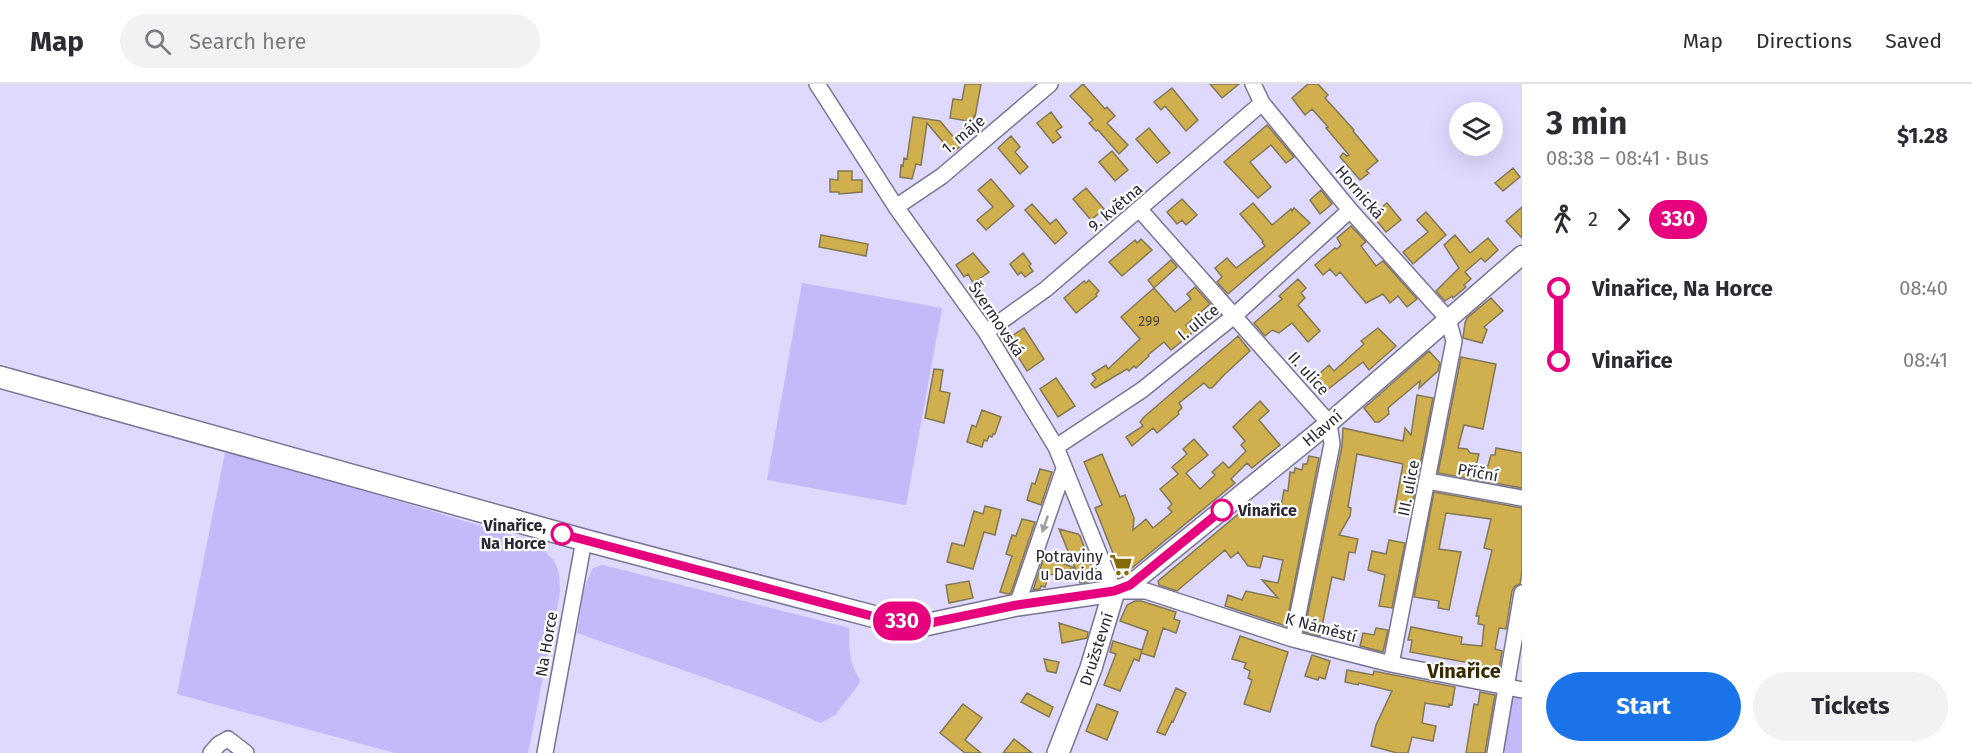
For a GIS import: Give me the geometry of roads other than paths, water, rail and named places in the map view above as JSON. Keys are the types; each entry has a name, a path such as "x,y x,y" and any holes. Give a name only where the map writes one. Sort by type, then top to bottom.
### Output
{"main road":[{"name":"Družstevní","path":"0,377 584,540 887,620 925,624 1017,605 1114,591 1091,668 1058,753"}],"street":[{"name":"Švermovská","path":"818,84 896,207 987,332 1056,447 1114,591"},
{"name":"1. máje","path":"896,207 942,176 1050,84"},
{"name":"Hornická","path":"1253,84 1262,104 1350,210 1448,319"},
{"name":"9. května","path":"987,332 1046,289 1262,104"},
{"name":"II. ulice","path":"1140,210 1329,423"},
{"name":"I. ulice","path":"1056,447 1142,390 1234,316 1350,210"},
{"name":"Hlavní","path":"1114,591 1130,585 1329,423 1522,255"},
{"name":"III. ulice","path":"1391,664 1454,341 1448,319"},
{"path":"1293,639 1332,444 1329,423"},
{"path":"1017,605 1064,469"},
{"name":"Příční","path":"1428,481 1522,498"},
{"name":"Na Horce","path":"545,753 584,540"},
{"name":"K Náměstí","path":"1114,591 1146,591 1293,639 1391,664 1522,690"},
{"path":"1495,753 1522,593"},
{"path":"211,753 219,744 228,739 246,753"}],"place":[{"name":"Vinařice","path":"1222,510"},
{"name":"Vinařice, Na Horce","path":"562,534"},
{"name":"Potraviny u Davida","path":"1121,565"}],"district":[{"name":"Vinařice","path":"1464,671"}]}
